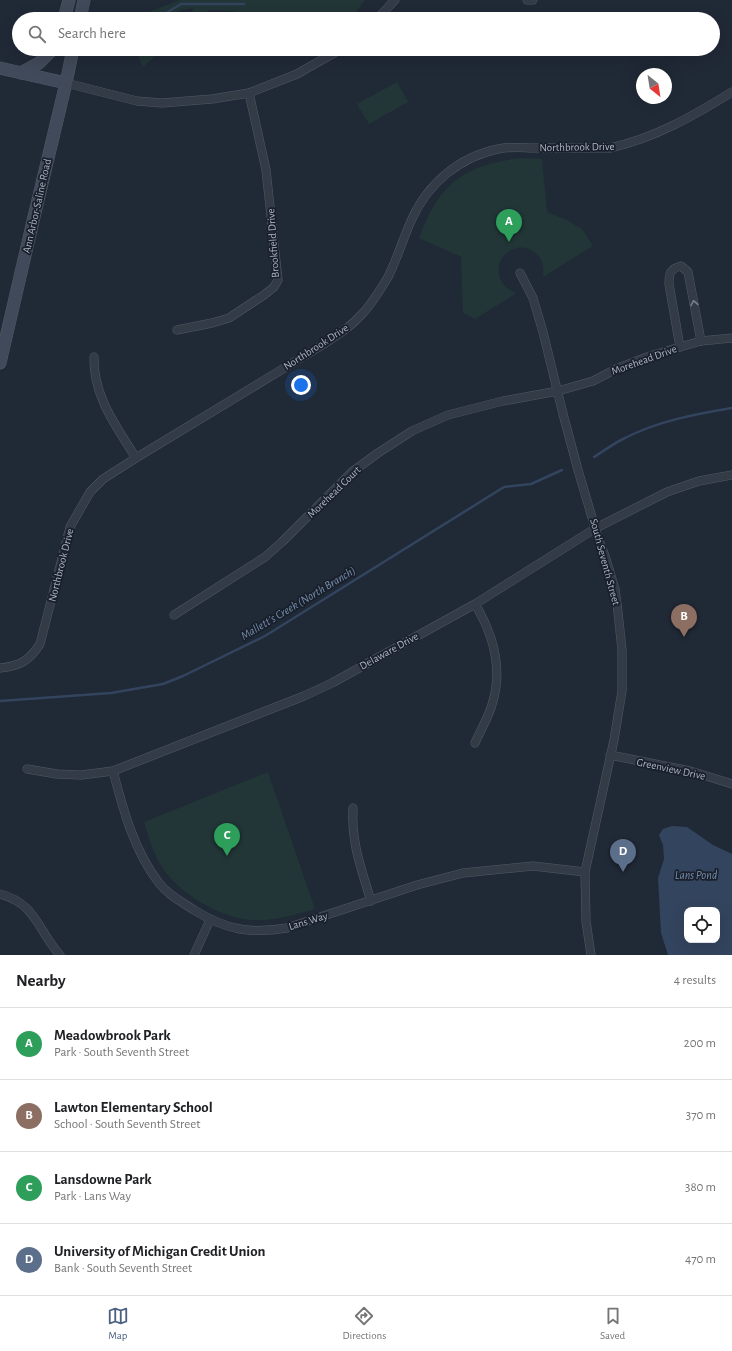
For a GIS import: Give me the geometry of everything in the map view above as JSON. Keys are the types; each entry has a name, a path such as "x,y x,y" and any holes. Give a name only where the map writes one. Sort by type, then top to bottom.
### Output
{"main road":[{"path":"66,12 69,0"},
{"path":"81,12 84,0"},
{"path":"21,73 39,63 46,56"},
{"name":"Ann Arbor-Saline Road","path":"0,363 72,56"},
{"path":"0,68 66,83"}],"street":[{"path":"384,12 395,0"},
{"path":"527,0 533,0"},
{"path":"66,83 137,101 162,103 212,99 249,93 297,74 329,56"},
{"name":"Northbrook Drive","path":"0,668 19,665 32,657 40,644 70,527 90,492 103,479 319,347 342,332 363,314 387,278 421,200 436,182 466,159 475,155 500,149 610,148 625,145 664,131 694,116 732,92"},
{"name":"Brookfield Drive","path":"177,330 229,318 264,295 274,287 278,280 266,170 249,93"},
{"path":"680,346 669,284 669,275 674,268 681,266 688,272 701,341"},
{"name":"South Seventh Street","path":"520,273 533,298 578,470 606,556 615,589 622,650 622,691 585,872 586,921 591,955"},
{"name":"Morehead Drive","path":"558,391 593,381 616,369 647,356 701,341 732,338"},
{"path":"94,357 96,386 105,407 136,458"},
{"name":"Morehead Court","path":"174,615 264,557 282,542 352,472 412,431 448,415 503,401 558,391"},
{"name":"Delaware Drive","path":"27,769 57,774 81,775 113,771 304,696 332,683 475,604 596,528 666,492 698,481 732,475"},
{"path":"475,604 485,620 493,642 498,672 493,701 475,743"},
{"name":"Greenview Drive","path":"610,755 690,771 732,784"},
{"name":"Lans Way","path":"113,771 123,808 141,854 159,883 175,898 210,920 224,926 267,932 287,928 463,873 532,866 585,872"},
{"path":"353,808 352,822 355,848 371,901"},
{"path":"0,894 17,899 34,916 60,955"},
{"path":"194,955 210,920"}],"shaded area":[{"path":"180,0 365,0 356,12 236,12 208,10 209,12 192,12 193,8 178,12 149,12"},
{"path":"138,56 156,56 143,67"},
{"path":"397,82 408,102 369,124 357,104"},
{"path":"521,158 542,159 547,212 567,220 582,229 593,246 543,277 542,263 537,254 524,248 515,248 507,253 501,260 499,269 500,278 506,286 517,293 475,319 463,313 461,257 419,238 435,204 456,180 483,166"},
{"path":"268,772 315,909 270,919 243,919 209,907 177,885 156,857 144,822"}],"water":[{"name":"Lans Pond","path":"672,826 687,827 713,845 732,854 732,955 668,955 661,933 658,878 664,859 663,845 659,835 663,829"}],"waterway":[{"path":"168,12 181,4 244,4"},
{"name":"Mallett's Creek (North Branch)","path":"594,457 621,440 651,427 691,416 732,408"},
{"name":"Mallett's Creek (North Branch)","path":"0,701 111,693 163,684 183,676 265,636 504,487 531,484 562,470"}],"place":[{"name":"Meadowbrook Park","path":"509,242"},
{"name":"Lawton Elementary School","path":"684,637"},
{"name":"Lansdowne Park","path":"227,856"},
{"name":"University of Michigan Credit Union","path":"623,872"}]}
